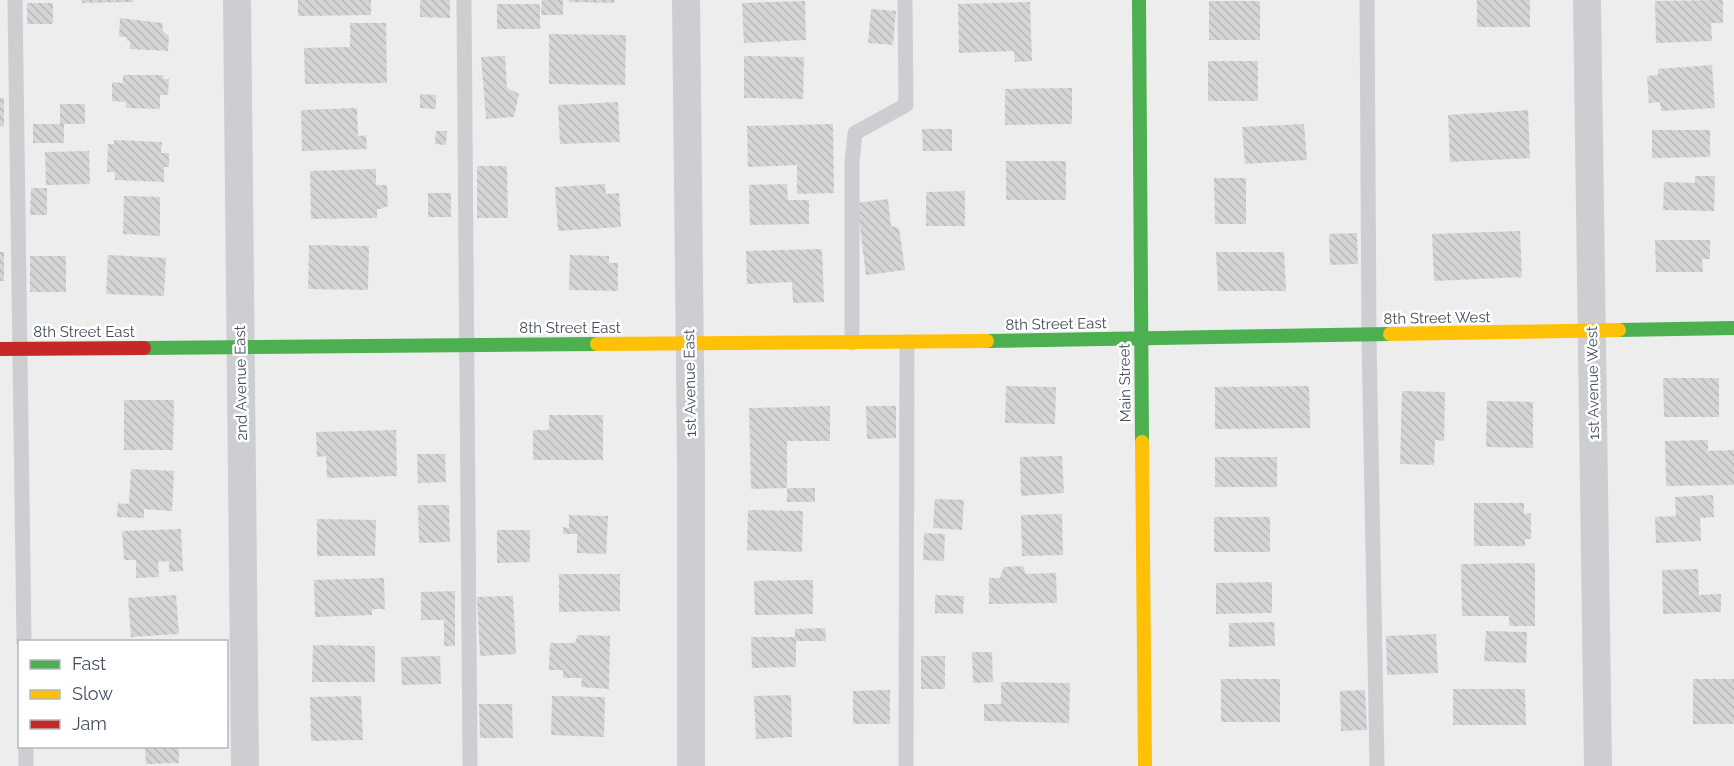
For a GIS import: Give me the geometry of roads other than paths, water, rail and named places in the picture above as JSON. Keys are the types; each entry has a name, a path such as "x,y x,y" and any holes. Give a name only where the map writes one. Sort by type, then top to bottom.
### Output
{"street":[{"name":"2nd Avenue East","path":"237,0 246,766"},
{"name":"1st Avenue East","path":"686,0 691,766"},
{"name":"Main Street","path":"1139,0 1144,766"},
{"name":"1st Avenue West","path":"1587,0 1598,766"},
{"name":"8th Street West","path":"1141,339 1734,328"},
{"name":"8th Street East","path":"0,349 1141,339"}],"lane":[{"path":"15,0 24,640"},
{"path":"464,0 470,766"},
{"path":"852,343 852,162 855,133 906,105 905,0"},
{"path":"1367,0 1377,766"},
{"path":"906,766 907,342"},
{"path":"26,748 26,766"}]}
